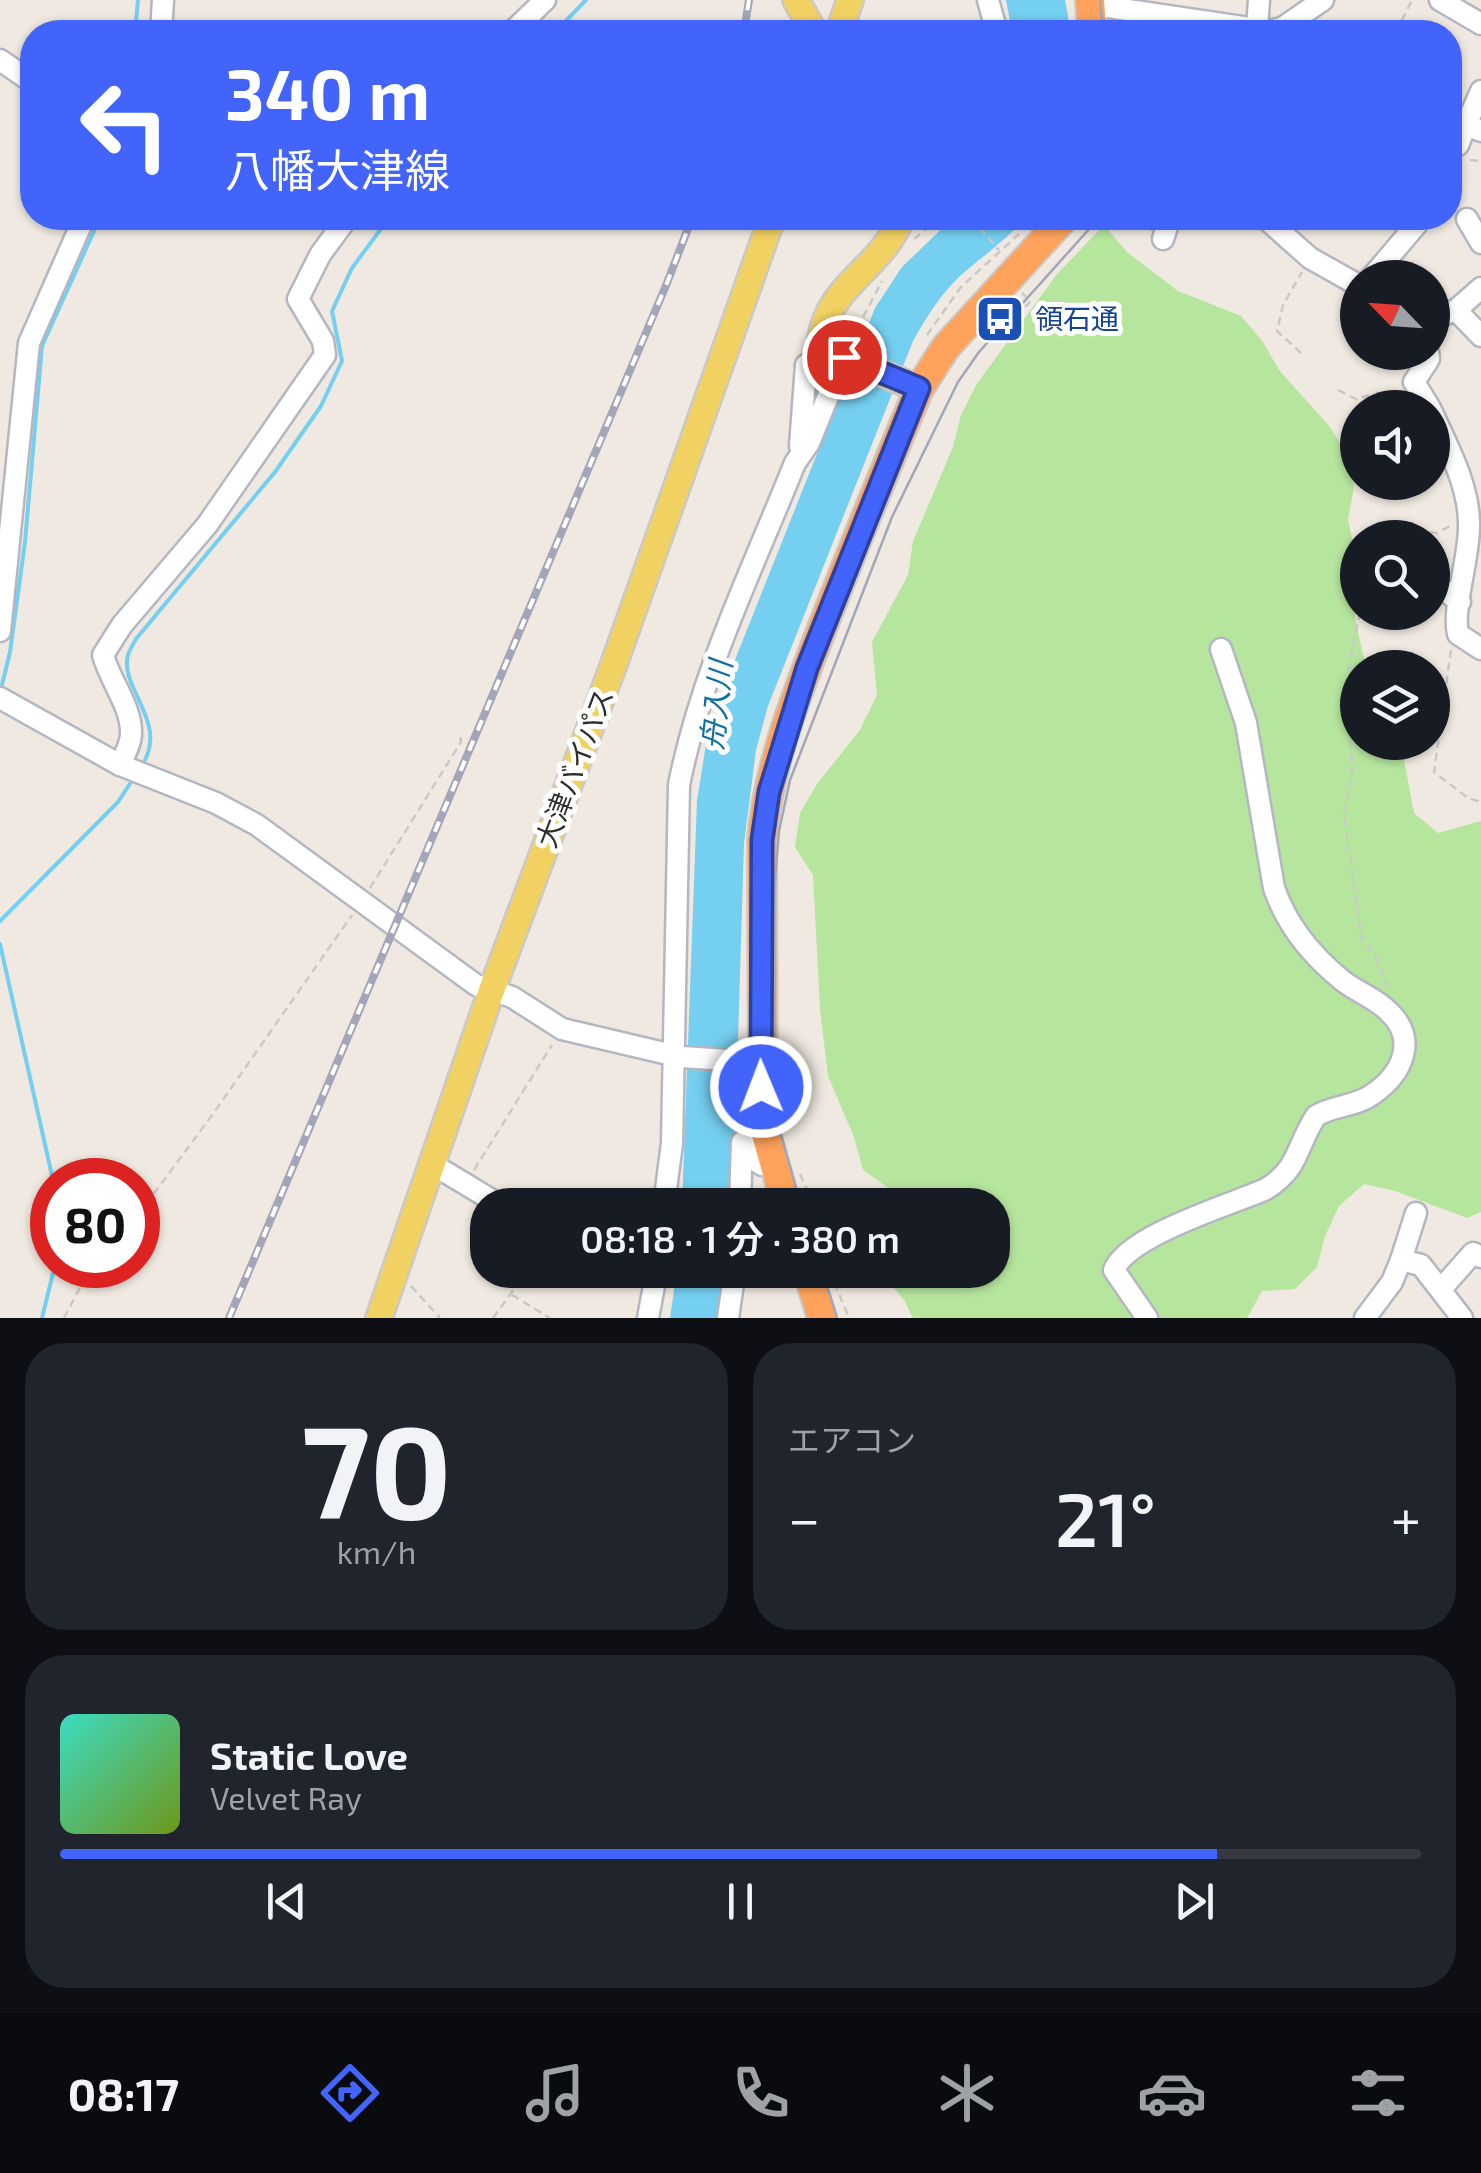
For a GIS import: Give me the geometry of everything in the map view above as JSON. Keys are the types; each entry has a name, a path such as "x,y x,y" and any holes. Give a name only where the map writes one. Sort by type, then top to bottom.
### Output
{"highway":[{"path":"785,1188 784,1162 766,1142 762,1098 764,818 780,750 909,384 1053,230"},
{"path":"813,1288 822,1318"}],"main road":[{"name":"大津バイパス","path":"378,1318 768,230"},
{"path":"905,230 830,306 822,340 830,351 909,384"}],"street":[{"path":"525,20 546,0"},
{"path":"1298,20 1323,0"},
{"path":"1440,0 1481,24"},
{"path":"1091,14 1108,8 1197,20"},
{"path":"1474,128 1481,90"},
{"path":"1467,219 1481,243"},
{"path":"0,631 29,343 79,230"},
{"path":"120,765 131,735 128,714 103,655 122,625 207,524 325,355 323,341 298,299 320,255 338,230"},
{"path":"1163,239 1166,230"},
{"path":"1279,230 1310,258 1340,275"},
{"path":"1386,260 1412,230"},
{"path":"1450,312 1481,288"},
{"path":"1456,310 1481,336"},
{"path":"796,463 809,443 846,358"},
{"path":"658,1188 672,1143 677,1056 680,785 705,687 796,463 803,434 806,365"},
{"path":"1450,453 1461,478 1470,527 1456,624 1458,634 1481,648"},
{"path":"1450,594 1460,602"},
{"path":"1148,1318 1114,1270 1121,1256 1147,1238 1284,1178 1316,1116 1370,1097 1393,1078 1406,1048 1405,1037 1390,1012 1343,980 1294,932 1283,914 1274,888 1246,724 1221,650"},
{"path":"0,698 120,765 216,803 257,824 476,985 512,997 591,1042 658,1064 666,1071 663,1138 655,1188"},
{"path":"566,1030 677,1056 742,1060 748,1065 752,1158 762,1165 784,1162"},
{"path":"740,1188 742,1060"},
{"path":"432,1164 472,1188"},
{"path":"1366,1318 1392,1282 1416,1213"},
{"path":"1440,1289 1474,1253 1481,1257"},
{"path":"1401,1260 1421,1265 1462,1318"},
{"path":"648,1318 654,1288"},
{"path":"728,1318 732,1288"}],"path":[{"path":"1464,160 1481,162"},
{"path":"982,230 1000,250"},
{"path":"1301,353 1277,331 1283,304 1310,258"},
{"path":"846,358 884,279"},
{"path":"1018,288 1031,301 1025,307"},
{"path":"1450,526 1470,527"},
{"path":"1456,624 1434,772 1468,798 1481,802"},
{"path":"1356,630 1348,672 1352,773 1344,812 1361,936 1382,971 1393,1002 1390,1012"},
{"path":"160,1186 362,900 460,742 460,734"},
{"path":"466,1184 506,1114 566,1030"},
{"path":"784,1162 802,1188"},
{"path":"409,1284 440,1318"},
{"path":"64,1318 80,1288"},
{"path":"493,1318 514,1288"},
{"path":"836,1288 849,1318"},
{"path":"510,1294 550,1318"}],"green space":[{"path":"1099,230 1108,230 1127,252 1178,291 1241,316 1263,342 1279,370 1340,443 1340,500 1352,500 1348,520 1340,520 1340,630 1358,630 1362,650 1340,650 1340,760 1404,760 1414,813 1438,833 1481,821 1481,1212 1467,1218 1395,1191 1364,1184 1339,1206 1317,1267 1295,1289 1262,1291 1247,1318 913,1318 894,1288 1010,1288 1010,1188 889,1188 863,1170 854,1137 828,1076 813,875 795,847 800,813 817,784 860,730 877,695 872,642 908,575 913,541 976,385 1057,274"}],"water":[{"path":"1006,0 1065,0 1069,20 1010,20"},
{"path":"941,230 1014,230 953,283 913,341 768,706 756,750 744,843 734,1188 683,1188 697,801 706,744 725,685 875,308 902,267"},
{"path":"674,1288 726,1288 722,1318 670,1318"}],"waterway":[{"path":"136,20 138,0"},
{"path":"567,20 586,0"},
{"path":"0,693 10,652 25,542 42,346 94,230"},
{"path":"141,767 150,737 128,673 130,650 275,472 321,406 342,361 332,311 352,268 380,230"},
{"path":"0,921 118,802 133,779"},
{"path":"0,944 48,1158"},
{"path":"42,1318 49,1288"}],"tram line":[{"path":"1100,0 1102,20"},
{"path":"796,1188 779,1128 775,1074 774,892 779,831 790,780 892,517 958,382 979,352 1088,230"},
{"path":"828,1288 837,1318"}],"railway":[{"path":"746,20 749,0"},
{"path":"229,1318 687,230"}],"place":[{"name":"領石通","path":"1000,319"}],"route":[{"path":"761,1087 762,840 769,792 807,668 919,388 844,357"}],"water label":[{"name":"舟入川","path":"717,705"}]}
